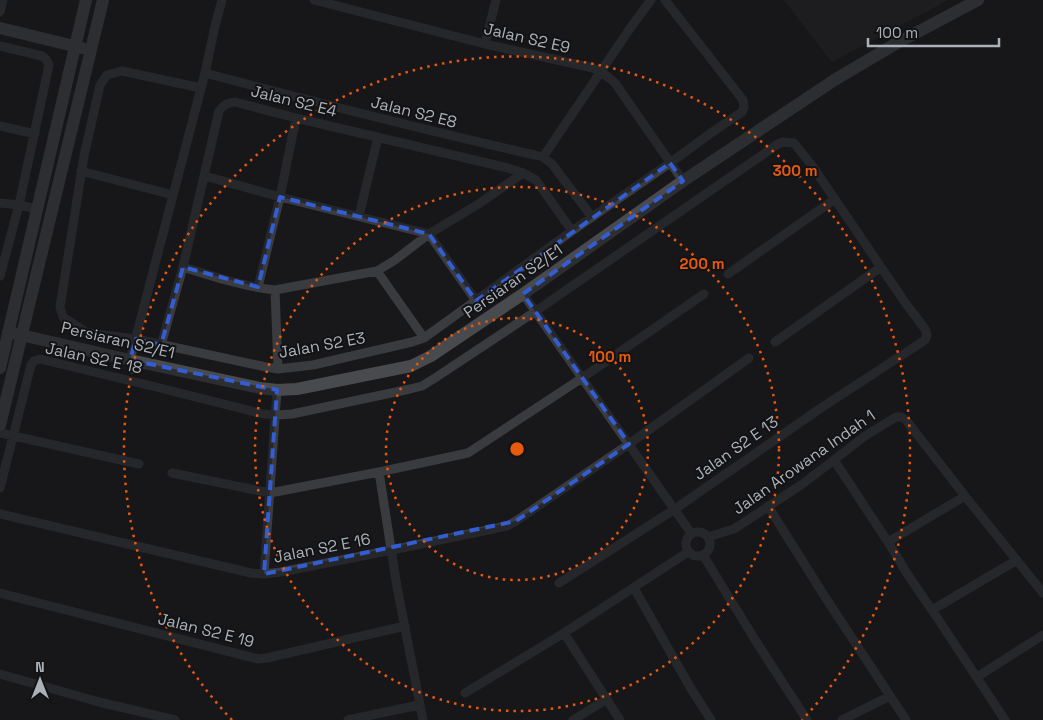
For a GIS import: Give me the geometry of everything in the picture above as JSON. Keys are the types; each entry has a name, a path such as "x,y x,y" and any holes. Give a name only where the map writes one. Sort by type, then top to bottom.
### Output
{"street":[{"path":"0,12 3,0"},
{"path":"0,368 86,0"},
{"path":"0,424 103,0"},
{"path":"130,360 205,73 222,0"},
{"name":"Jalan S2 E9","path":"314,0 486,44 592,68 601,72 615,83 683,181"},
{"path":"486,44 496,0"},
{"path":"592,216 552,164 543,157 651,0"},
{"name":"Jalan S2 E3","path":"201,88 122,71 107,75 100,85 81,171 60,307 63,317 88,333 136,339 278,369 313,365 424,338 592,216 742,112 744,107 743,100 665,0"},
{"name":"Persiaran S2/E1","path":"8,332 260,388 278,390 297,389 411,366 431,356 523,294 683,181 836,79 897,43 978,0"},
{"path":"0,28 91,50"},
{"path":"0,46 42,56 50,65 20,205 0,276"},
{"name":"Jalan S2 E8","path":"205,73 448,136 543,157"},
{"name":"Jalan S2 E4","path":"161,345 183,267 220,111 222,106 228,103 236,102 523,173 536,180 572,231"},
{"path":"258,287 280,197 296,118"},
{"path":"0,126 35,134"},
{"path":"359,216 378,137"},
{"name":"Jalan S2 E 18","path":"0,488 31,365 34,361 40,359 263,414 292,414 422,386 536,311 783,142 794,143 835,199"},
{"path":"66,152 84,156"},
{"path":"81,171 173,195"},
{"path":"183,267 275,290 377,270 395,260 429,234 480,204 523,173"},
{"path":"205,176 280,197 429,234 476,301"},
{"path":"728,274 835,199 881,267 775,342"},
{"path":"0,203 37,209"},
{"name":"Jalan S2 E 13","path":"559,583 675,509 821,408 925,340 927,335 925,329 881,267"},
{"path":"377,270 424,338"},
{"path":"275,290 278,369"},
{"path":"523,294 692,533"},
{"path":"172,473 270,494 468,453 704,294"},
{"name":"Jalan S2 E 16","path":"0,514 242,571 264,574 392,550 507,526 629,444 749,358"},
{"path":"264,574 278,390"},
{"name":"Jalan Arowana Indah 1","path":"708,537 734,529 834,460 865,436 896,417 901,417 906,420 1043,593"},
{"path":"0,433 139,464"},
{"path":"834,460 1005,720"},
{"path":"379,472 423,720"},
{"path":"888,542 965,496"},
{"path":"768,506 906,720"},
{"path":"702,532 708,537 709,549 703,555 695,556 688,552 685,545 687,537 692,533 702,532"},
{"path":"465,693 564,633 688,552"},
{"path":"703,555 807,720"},
{"path":"932,610 1017,560"},
{"path":"634,588 690,687 711,720"},
{"name":"Jalan S2 E 19","path":"0,593 258,659 405,626"},
{"path":"564,633 620,720"},
{"path":"977,678 1043,636"},
{"path":"0,674 100,702 176,720"},
{"path":"842,720 890,696"},
{"path":"573,720 607,699"},
{"path":"348,720 420,705"}],"highlighted area":[{"path":"670,163 683,181 523,294 629,444 516,521 264,574 277,390 130,360 136,339 161,345 183,267 258,287 280,197 429,234 476,301"}],"shaded area":[{"path":"784,0 948,0 832,62"}]}
